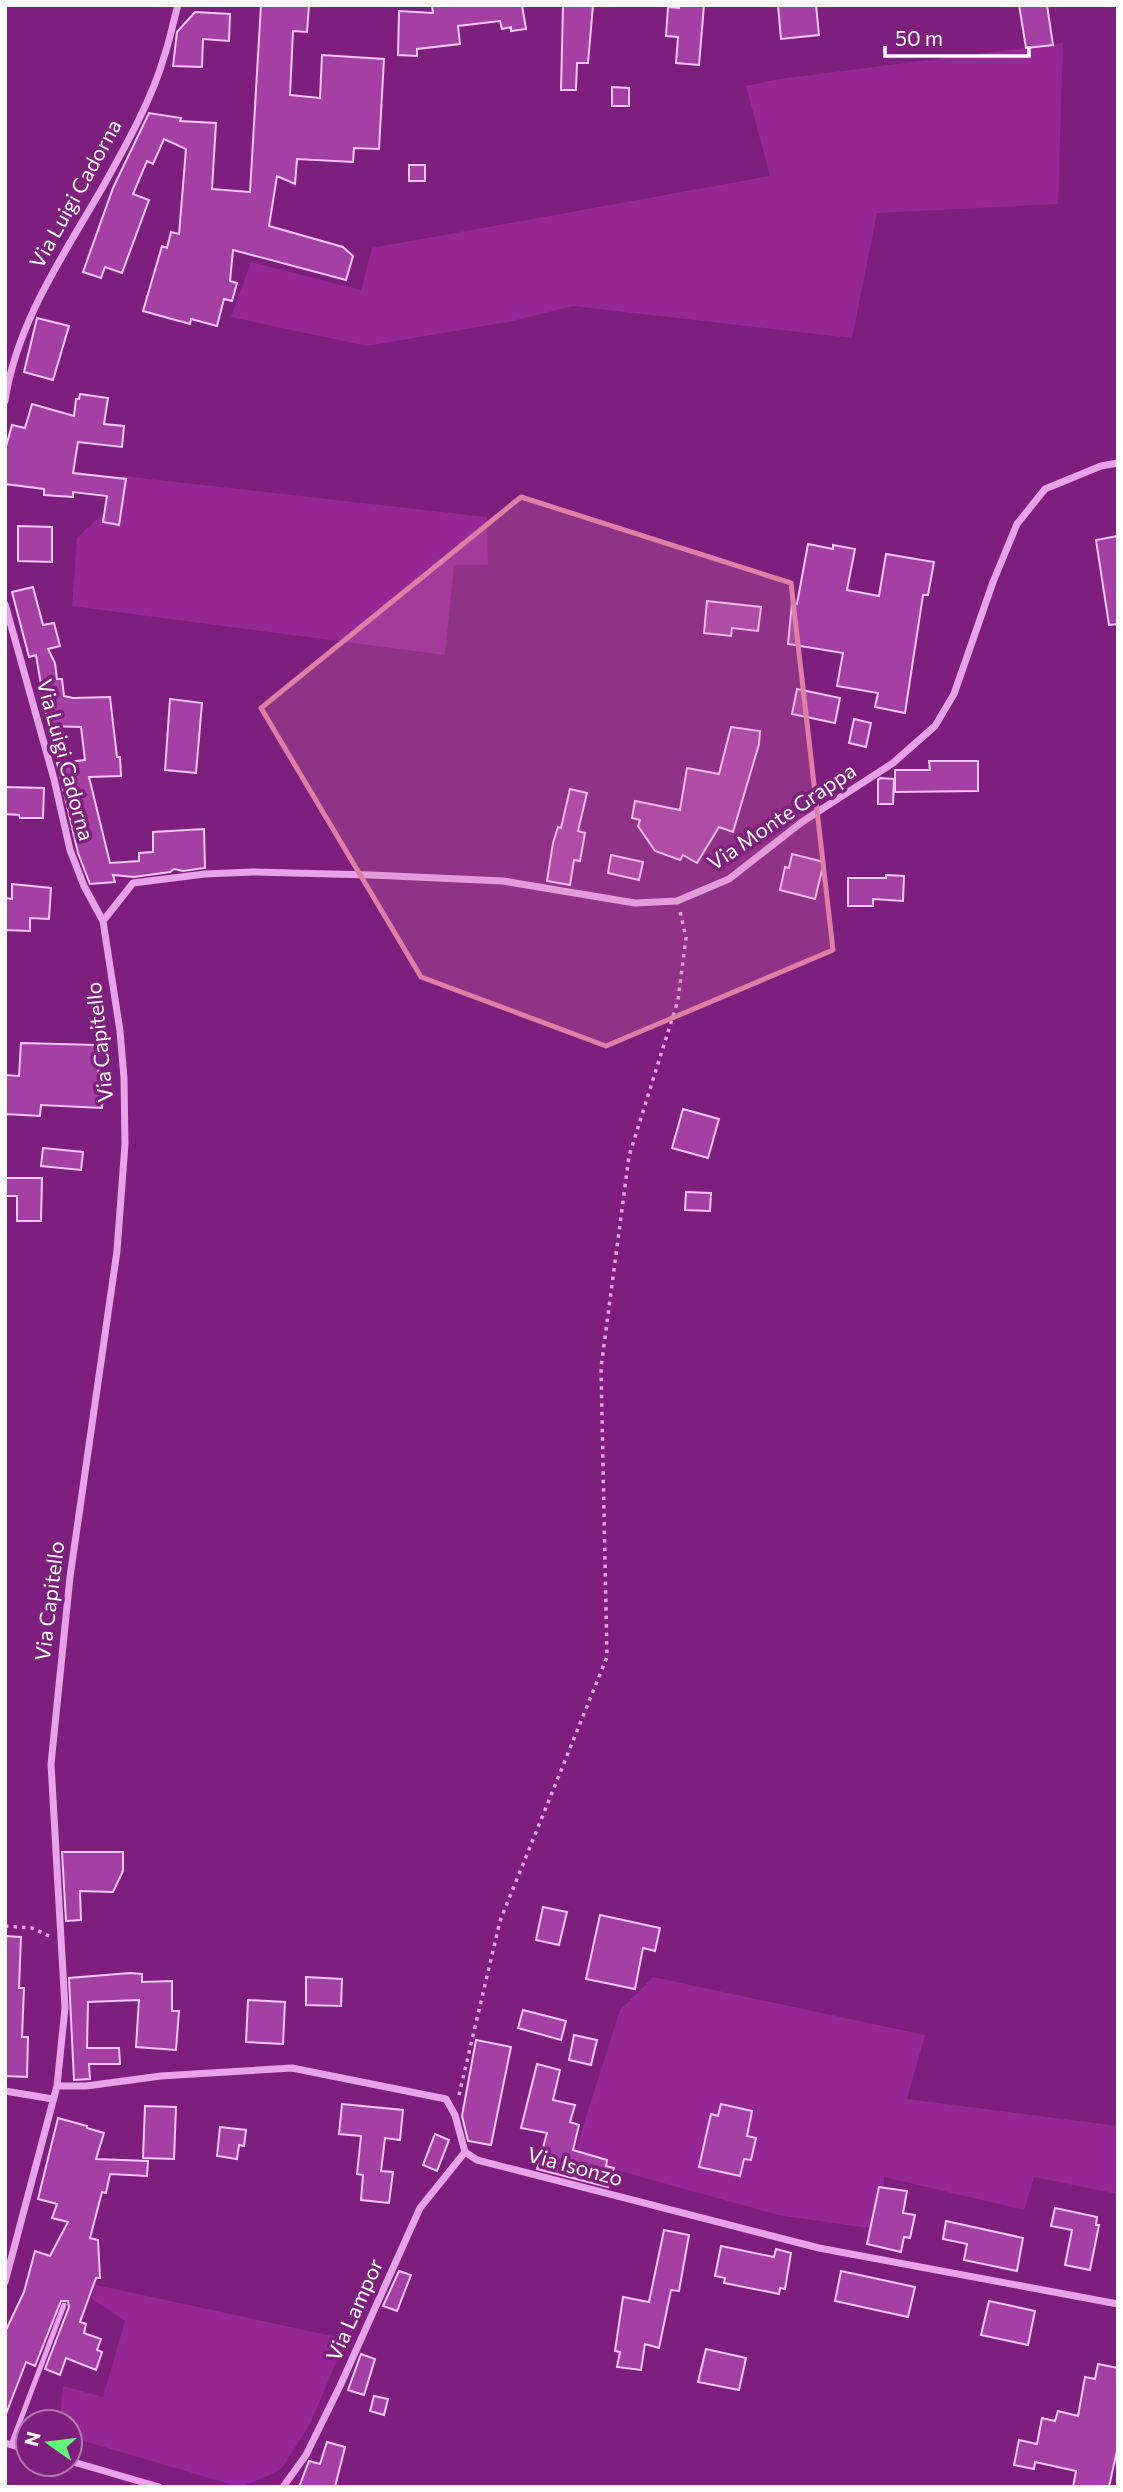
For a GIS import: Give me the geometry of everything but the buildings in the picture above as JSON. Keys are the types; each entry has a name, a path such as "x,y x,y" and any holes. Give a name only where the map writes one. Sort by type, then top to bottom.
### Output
{"street":[{"name":"Via Luigi Cadorna","path":"5,401 24,332 48,281 106,180 149,94 164,59 178,5"},
{"name":"Via Monte Grappa","path":"103,921 132,883 205,874 253,872 503,881 635,903 677,901 729,879 802,822 893,764 935,726 954,694 993,582 1017,524 1045,489 1118,463"},
{"name":"Via Luigi Cadorna","path":"5,604 54,779 70,850 84,886 103,921"},
{"name":"Via Capitello","path":"5,2282 57,2086 65,2008 52,1751 70,1577 117,1251 125,1144 120,1031 103,921"},
{"path":"57,2086 86,2086 161,2076 292,2068 446,2099 455,2115 465,2152"},
{"path":"5,2091 53,2099"},
{"name":"Via Isonzo","path":"465,2152 477,2160 819,2248 1118,2304"},
{"name":"Via Lampor","path":"283,2487 306,2455 335,2398 420,2208 465,2152"},
{"path":"84,2466 159,2487"}],"lane":[{"path":"8,2444 64,2305"}],"path":[{"path":"455,2115 500,1921 607,1657 601,1368 629,1156 678,1000 686,938 677,901"},
{"path":"5,1926 32,1928 60,1941"}],"highlighted area":[{"path":"521,497 791,583 833,950 606,1046 421,977 261,708"}],"shaded area":[{"path":"1063,43 1058,204 877,213 852,338 573,306 513,321 367,346 231,317 251,262 361,290 372,248 770,176 746,86 779,79"},
{"path":"122,476 487,517 488,565 454,565 445,655 72,606 77,538 110,507"},
{"path":"653,1977 925,2035 907,2099 1118,2126 1118,2194 1034,2177 1024,2210 884,2177 882,2230 778,2215 573,2158 620,2010"},
{"path":"96,2285 346,2339 310,2424 282,2468 240,2487 84,2441 84,2408 61,2408 63,2386 103,2397 125,2321 92,2299"}]}
